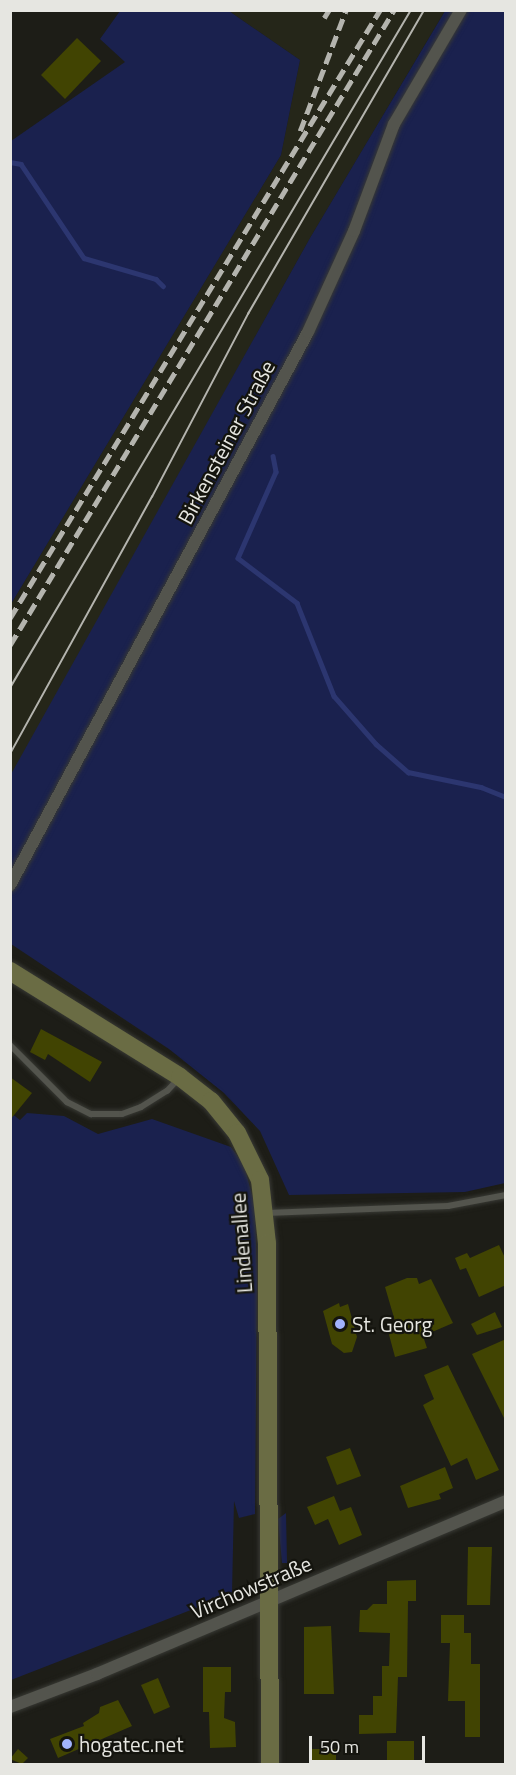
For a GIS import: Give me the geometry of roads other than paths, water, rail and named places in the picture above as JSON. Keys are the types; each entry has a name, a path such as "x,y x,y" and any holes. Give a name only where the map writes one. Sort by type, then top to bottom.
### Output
{"street":[{"name":"Birkensteiner Straße","path":"10,885 308,332 354,231 394,124 461,10"},
{"name":"Lindenallee","path":"10,971 180,1077 211,1101 237,1134 254,1164 265,1213 270,1764"},
{"name":"Virchowstraße","path":"10,1707 98,1674 270,1599 506,1502"}],"lane":[{"path":"10,1045 67,1102 91,1113 122,1114 141,1107 167,1091 180,1077"},
{"path":"265,1213 448,1206 506,1196"}],"waterway":[{"path":"10,162 21,164 84,258 156,279 163,286"},
{"path":"273,456 276,472 238,558 297,603 334,696 376,744 408,772 481,787 506,797"}],"tram line":[{"path":"10,688 411,10"},
{"path":"10,754 152,497 248,314 424,10"}],"railway":[{"path":"324,18 329,10"},
{"path":"300,131 346,10"},
{"path":"10,618 380,10"},
{"path":"10,645 394,10"}],"place":[{"name":"St. Georg","path":"340,1324"},
{"name":"hogatec.net","path":"67,1744"}]}
